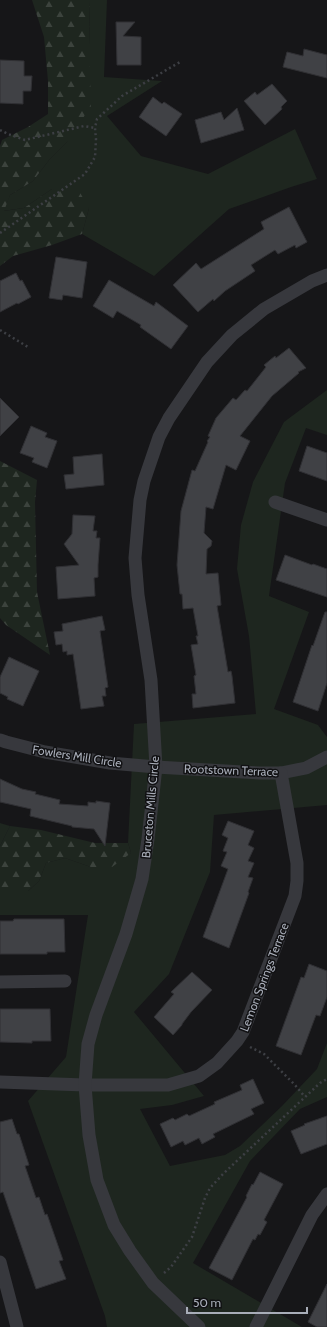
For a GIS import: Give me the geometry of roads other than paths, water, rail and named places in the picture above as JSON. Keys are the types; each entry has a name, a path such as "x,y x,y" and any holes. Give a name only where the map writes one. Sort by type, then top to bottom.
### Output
{"street":[{"name":"Bruceton Mills Circle","path":"199,1327 153,1283 130,1251 114,1225 97,1180 89,1135 85,1085 88,1044 96,1015 126,934 142,879 156,767 151,680 138,596 135,558 140,500 151,458 159,438 169,418 207,362 232,334 264,309 312,281 327,275"},
{"path":"275,502 327,520"},
{"name":"Fowlers Mill Circle","path":"0,740 45,752 110,763 156,767"},
{"name":"Rootstown Terrace","path":"156,767 281,773 306,768 327,757"},
{"name":"Lemon Springs Terrace","path":"0,1082 85,1085 168,1085 199,1076 217,1063 243,1032 295,896 297,864 281,773"},
{"path":"0,982 64,981"},
{"path":"256,1327 312,1215 327,1194"},
{"path":"0,1262 18,1327"}]}
